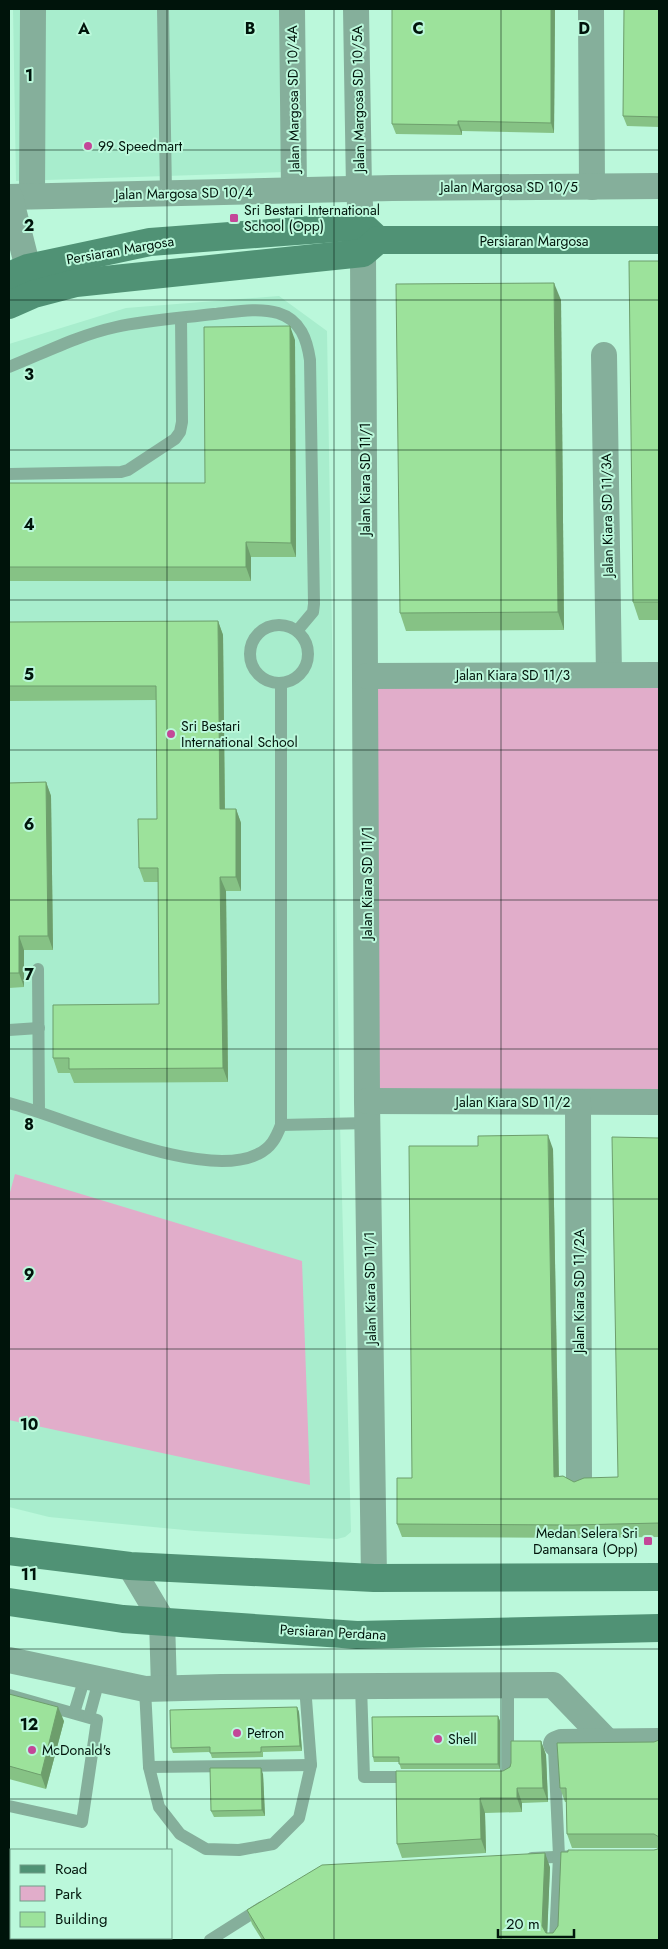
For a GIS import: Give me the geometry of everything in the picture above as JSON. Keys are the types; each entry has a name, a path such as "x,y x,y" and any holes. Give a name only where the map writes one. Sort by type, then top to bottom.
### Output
{"main road":[{"name":"Persiaran Margosa","path":"9,305 34,294 76,283 368,240"},
{"name":"Persiaran Margosa","path":"18,272 150,242 659,240"},
{"path":"9,1551 130,1566 374,1578 659,1578"},
{"name":"Persiaran Perdana","path":"9,1602 123,1619 162,1620 358,1635 659,1628"}],"street":[{"path":"33,9 17,197 18,272 34,294"},
{"name":"Jalan Margosa SD 10/4A","path":"292,9 294,190"},
{"name":"Jalan Margosa SD 10/5A","path":"356,9 359,189"},
{"path":"591,9 592,187"},
{"name":"Jalan Margosa SD 10/5","path":"359,189 659,186"},
{"name":"Jalan Margosa SD 10/4","path":"17,197 359,189"},
{"name":"Jalan Kiara SD 11/1","path":"359,189 368,240 368,1112 374,1578"},
{"name":"Jalan Kiara SD 11/3A","path":"604,355 609,675"},
{"name":"Jalan Kiara SD 11/3","path":"367,676 659,675"},
{"name":"Jalan Kiara SD 11/2","path":"368,1112 578,1102 659,1102"},
{"name":"Jalan Kiara SD 11/2A","path":"578,1102 579,1481"},
{"path":"130,1566 162,1620 155,1689"},
{"path":"9,1660 92,1679 155,1689 553,1685 607,1741"},
{"path":"556,1744 561,1742 659,1741"}],"lane":[{"path":"164,9 166,193"},
{"path":"9,367 79,338 107,330 181,318 238,312 279,313 297,324 306,339 312,394 314,604 313,612 297,631"},
{"path":"9,474 121,472 128,470 175,439 180,432 182,422 181,318"},
{"path":"278,624 297,631 308,647 308,657 299,675 281,683 271,682 255,670 250,650 253,640 268,627 278,624"},
{"path":"9,1103 39,1111 75,1127 173,1156 226,1160 257,1155 268,1148 281,1125 281,683"},
{"path":"38,969 39,1111"},
{"path":"9,1030 38,1028"},
{"path":"281,1125 368,1112"},
{"path":"74,1713 92,1679"},
{"path":"89,1717 92,1679"},
{"path":"489,1778 508,1778 508,1685"},
{"path":"155,1689 149,1767 159,1808 180,1834 206,1849 239,1850 273,1844 299,1818 311,1765 305,1686"},
{"path":"361,1686 364,1777 422,1777"},
{"path":"9,1695 97,1720 82,1822 9,1806"},
{"path":"555,1940 559,1856 554,1748 556,1744"},
{"path":"149,1767 311,1765"},
{"path":"519,1859 586,1856"},
{"path":"210,1940 276,1898"}],"shaded area":[{"path":"13,9 287,9 284,172 16,181"},
{"name":"Sri Bestari International School","path":"279,296 327,331 340,1123 351,1532 345,1537 337,1539 195,1531 49,1517 9,1507 9,344 126,308"},
{"path":"9,1899 10,1939 110,1940 9,1940"}],"green space":[{"path":"375,684 659,684 659,1095 377,1094"},
{"path":"15,1174 302,1261 310,1485 9,1420 9,1196"}],"building":[{"path":"392,9 551,9 551,123 458,121 458,125 392,124"},
{"path":"624,9 659,9 659,117 623,116"},
{"path":"629,261 659,261 659,602 633,602"},
{"path":"554,283 558,612 400,613 396,284"},
{"path":"290,326 291,543 246,542 246,567 9,567 9,483 205,483 204,327"},
{"path":"218,621 220,809 236,809 236,877 220,877 223,1068 69,1069 69,1058 53,1058 53,1005 159,1004 158,868 139,868 138,819 157,819 156,686 9,686 9,622"},
{"path":"46,782 48,936 19,936 19,973 9,973 9,783"},
{"path":"548,1135 554,1477 563,1476 574,1482 584,1478 618,1477 612,1137 659,1138 659,1523 573,1525 397,1524 397,1478 412,1478 409,1146 478,1146 478,1136"},
{"name":"McDonald's","path":"9,1694 58,1707 41,1775 9,1766"},
{"name":"Petron","path":"297,1707 300,1746 261,1747 261,1752 210,1753 210,1747 171,1748 170,1710"},
{"name":"Shell","path":"498,1716 498,1764 399,1764 399,1757 373,1757 372,1717"},
{"path":"659,1740 659,1837 654,1834 567,1834 566,1788 560,1788 557,1743 654,1742"},
{"path":"511,1741 541,1741 543,1788 517,1788 517,1798 480,1798 481,1839 397,1844 396,1771 503,1771 510,1767"},
{"path":"210,1768 261,1768 262,1810 211,1811"},
{"path":"659,1847 659,1940 265,1940 247,1910 322,1865 545,1853 542,1926 546,1933 553,1933 558,1926 561,1852 568,1852 568,1850 654,1850"}],"place":[{"name":"99 Speedmart","path":"88,146"},
{"name":"Sri Bestari International School (Opp)","path":"234,218"},
{"name":"Sri Bestari International School","path":"171,734"},
{"name":"Medan Selera Sri Damansara (Opp)","path":"648,1541"},
{"name":"Petron","path":"237,1733"},
{"name":"Shell","path":"438,1739"},
{"name":"McDonald's","path":"32,1750"}]}
